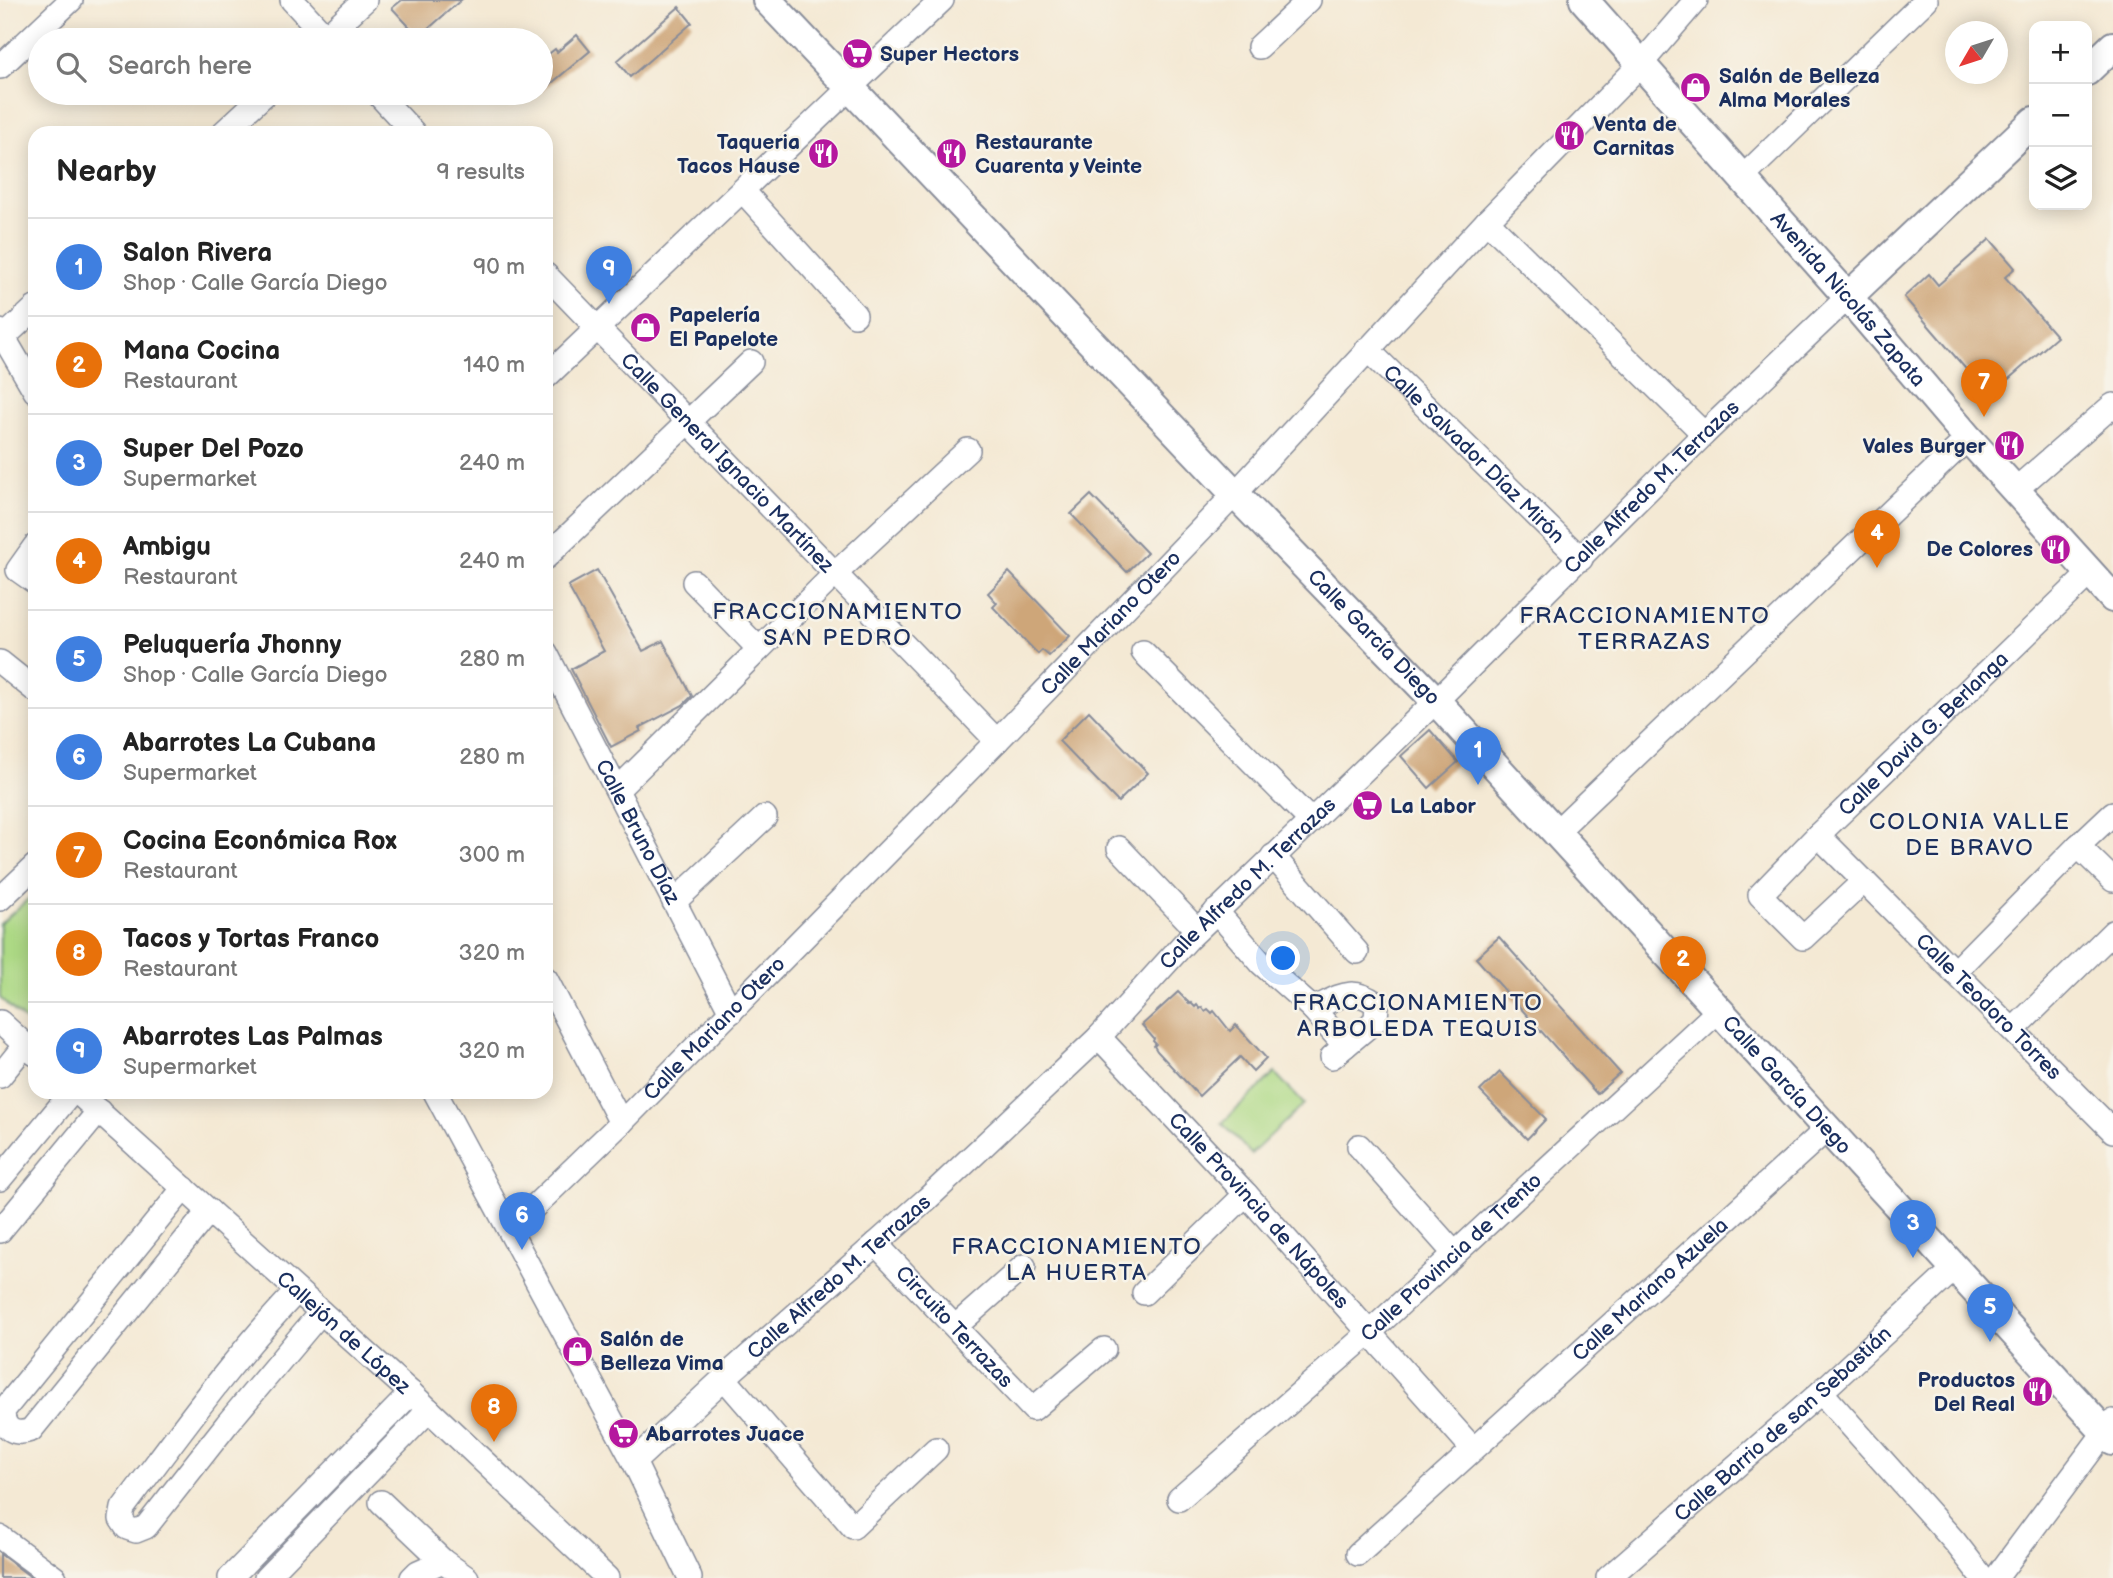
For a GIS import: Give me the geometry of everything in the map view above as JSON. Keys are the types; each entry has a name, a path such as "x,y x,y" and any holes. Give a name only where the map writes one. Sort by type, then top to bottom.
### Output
{"street":[{"path":"41,28 71,0"},
{"path":"292,0 316,28"},
{"path":"337,28 365,0"},
{"name":"Calle García Diego","path":"767,0 1235,494 1436,701 1954,1269 2110,1431"},
{"path":"553,370 942,0"},
{"path":"1259,47 1309,0"},
{"name":"Avenida Nicolás Zapata","path":"1584,0 1968,438 2113,598"},
{"name":"Calle Mariano Otero","path":"510,1230 621,1123 997,741 1235,494 1487,221 1640,65 1696,0"},
{"path":"1741,179 1926,0"},
{"path":"0,66 28,40"},
{"path":"2092,66 2113,46"},
{"path":"231,126 253,105"},
{"path":"388,105 408,126"},
{"name":"Calle Alfredo M. Terrazas","path":"634,1462 724,1378 928,1199 1099,1037 1216,911 1436,701 1704,434 2029,126"},
{"path":"743,191 855,315"},
{"path":"1487,221 1704,434"},
{"name":"Calle General Ignacio Martínez","path":"553,282 997,741"},
{"path":"28,314 2,334 28,379"},
{"name":"Calle Salvador Díaz Mirón","path":"1367,349 1581,559"},
{"path":"553,550 751,362"},
{"path":"2015,490 2113,405"},
{"path":"1557,831 1968,438"},
{"path":"617,790 836,573 968,450"},
{"path":"28,556 18,570 28,577"},
{"name":"Calle David G. Berlanga","path":"1864,881 1803,938 1760,895 1818,835 2090,573"},
{"path":"694,582 759,649"},
{"path":"1143,652 1310,820"},
{"path":"0,662 28,684"},
{"name":"Calle Bruno Díaz","path":"553,667 731,1012"},
{"path":"1954,972 2078,845 2113,813"},
{"path":"674,902 765,817"},
{"name":"Calle Teodoro Torres","path":"1818,835 2113,1131"},
{"path":"2078,845 2113,880"},
{"path":"1119,848 1197,930"},
{"path":"1273,856 1357,952"},
{"path":"0,899 28,873"},
{"path":"1216,911 1262,964 1313,1009 1338,1051 1376,1020 1377,1004 1364,994 1349,993 1313,1009"},
{"path":"2012,1030 2113,932"},
{"path":"553,992 621,1123"},
{"name":"Calle Provincia de Trento","path":"1180,1499 1370,1332 1719,1010"},
{"path":"0,1022 28,1047"},
{"name":"Calle Provincia de Nápoles","path":"1099,1037 1246,1194 1473,1449"},
{"path":"0,1076 28,1051"},
{"path":"0,1179 69,1099"},
{"name":"Callejón de López","path":"84,1099 411,1393 607,1578"},
{"path":"439,1099 634,1462 690,1578"},
{"path":"0,1231 99,1111"},
{"name":"Calle Mariano Azuela","path":"1358,1553 1827,1129"},
{"path":"1359,1146 1454,1253"},
{"path":"184,1188 3,1411 4,1422 10,1431 20,1434 31,1430 209,1211"},
{"path":"1144,1293 1246,1194"},
{"name":"Circuito Terrazas","path":"876,1244 1033,1409 1104,1349"},
{"path":"956,1326 1024,1266"},
{"name":"Calle Barrio de san Sebastián","path":"1608,1578 1821,1392 1954,1269"},
{"path":"297,1291 267,1323 202,1404 123,1508 121,1519 127,1528 136,1531 146,1527 227,1424 321,1312"},
{"path":"79,1318 105,1340"},
{"path":"724,1378 853,1527 936,1449"},
{"path":"1821,1392 1955,1542 1983,1578"},
{"path":"230,1578 411,1393"},
{"path":"202,1404 227,1424"},
{"path":"266,1578 429,1410"},
{"path":"1996,1578 2110,1431"},
{"path":"380,1502 443,1561 467,1578"},
{"path":"0,1537 55,1578"},
{"path":"411,1578 443,1561"}],"green space":[{"path":"28,899 28,1024 0,998 0,924"},
{"path":"1275,1073 1304,1104 1251,1154 1222,1123"}],"building":[{"path":"402,0 461,0 429,28 411,28 392,8"},
{"path":"679,7 692,23 630,77 617,61"},
{"path":"577,35 590,51 553,82 553,51 555,49 557,52"},
{"path":"1990,239 2015,268 2005,277 2057,337 1989,396 1904,297 1929,274 1938,285"},
{"path":"1091,495 1147,553 1127,572 1071,514"},
{"path":"597,570 643,651 663,641 692,696 683,705 639,728 641,731 611,747 571,669 604,651 568,586"},
{"path":"1009,572 1070,636 1049,656 1042,650 1038,654 993,607 997,603 988,593"},
{"path":"1089,711 1148,773 1118,802 1059,741"},
{"path":"1430,730 1458,762 1429,788 1401,756"},
{"path":"1499,937 1620,1073 1597,1094 1476,958"},
{"path":"1178,992 1195,1007 1197,1005 1200,1009 1208,1009 1212,1013 1214,1011 1230,1031 1236,1025 1266,1058 1253,1071 1240,1057 1199,1096 1157,1051 1154,1039 1142,1025"},
{"path":"1500,1072 1546,1119 1527,1139 1480,1091"},
{"path":"0,1554 32,1578 0,1578"}],"place":[{"name":"Super Hectors","path":"857,54"},
{"name":"Salón de Belleza Alma Morales","path":"1696,88"},
{"name":"Venta de Carnitas","path":"1570,136"},
{"name":"Taqueria Tacos Hause","path":"823,154"},
{"name":"Restaurante Cuarenta y Veinte","path":"952,154"},
{"name":"Abarrotes Las Palmas","path":"609,304"},
{"name":"Papelería El Papelote","path":"646,327"},
{"name":"Cocina Económica Rox","path":"1984,417"},
{"name":"Vales Burger","path":"2009,446"},
{"name":"De Colores","path":"2056,549"},
{"name":"Ambigu","path":"1877,568"},
{"name":"Salon Rivera","path":"1478,785"},
{"name":"La Labor","path":"1367,806"},
{"name":"Mana Cocina","path":"1683,994"},
{"name":"Abarrotes La Cubana","path":"522,1250"},
{"name":"Super Del Pozo","path":"1913,1258"},
{"name":"Peluquería Jhonny","path":"1990,1342"},
{"name":"Salón de Belleza Vima","path":"577,1351"},
{"name":"Productos Del Real","path":"2038,1392"},
{"name":"Abarrotes Juace","path":"623,1434"},
{"name":"Tacos y Tortas Franco","path":"494,1442"}],"district":[{"name":"FRACCIONAMIENTO SAN PEDRO","path":"838,625"},
{"name":"FRACCIONAMIENTO TERRAZAS","path":"1645,629"},
{"name":"COLONIA VALLE DE BRAVO","path":"1970,835"},
{"name":"FRACCIONAMIENTO ARBOLEDA TEQUIS","path":"1418,1016"},
{"name":"FRACCIONAMIENTO LA HUERTA","path":"1077,1260"}]}
